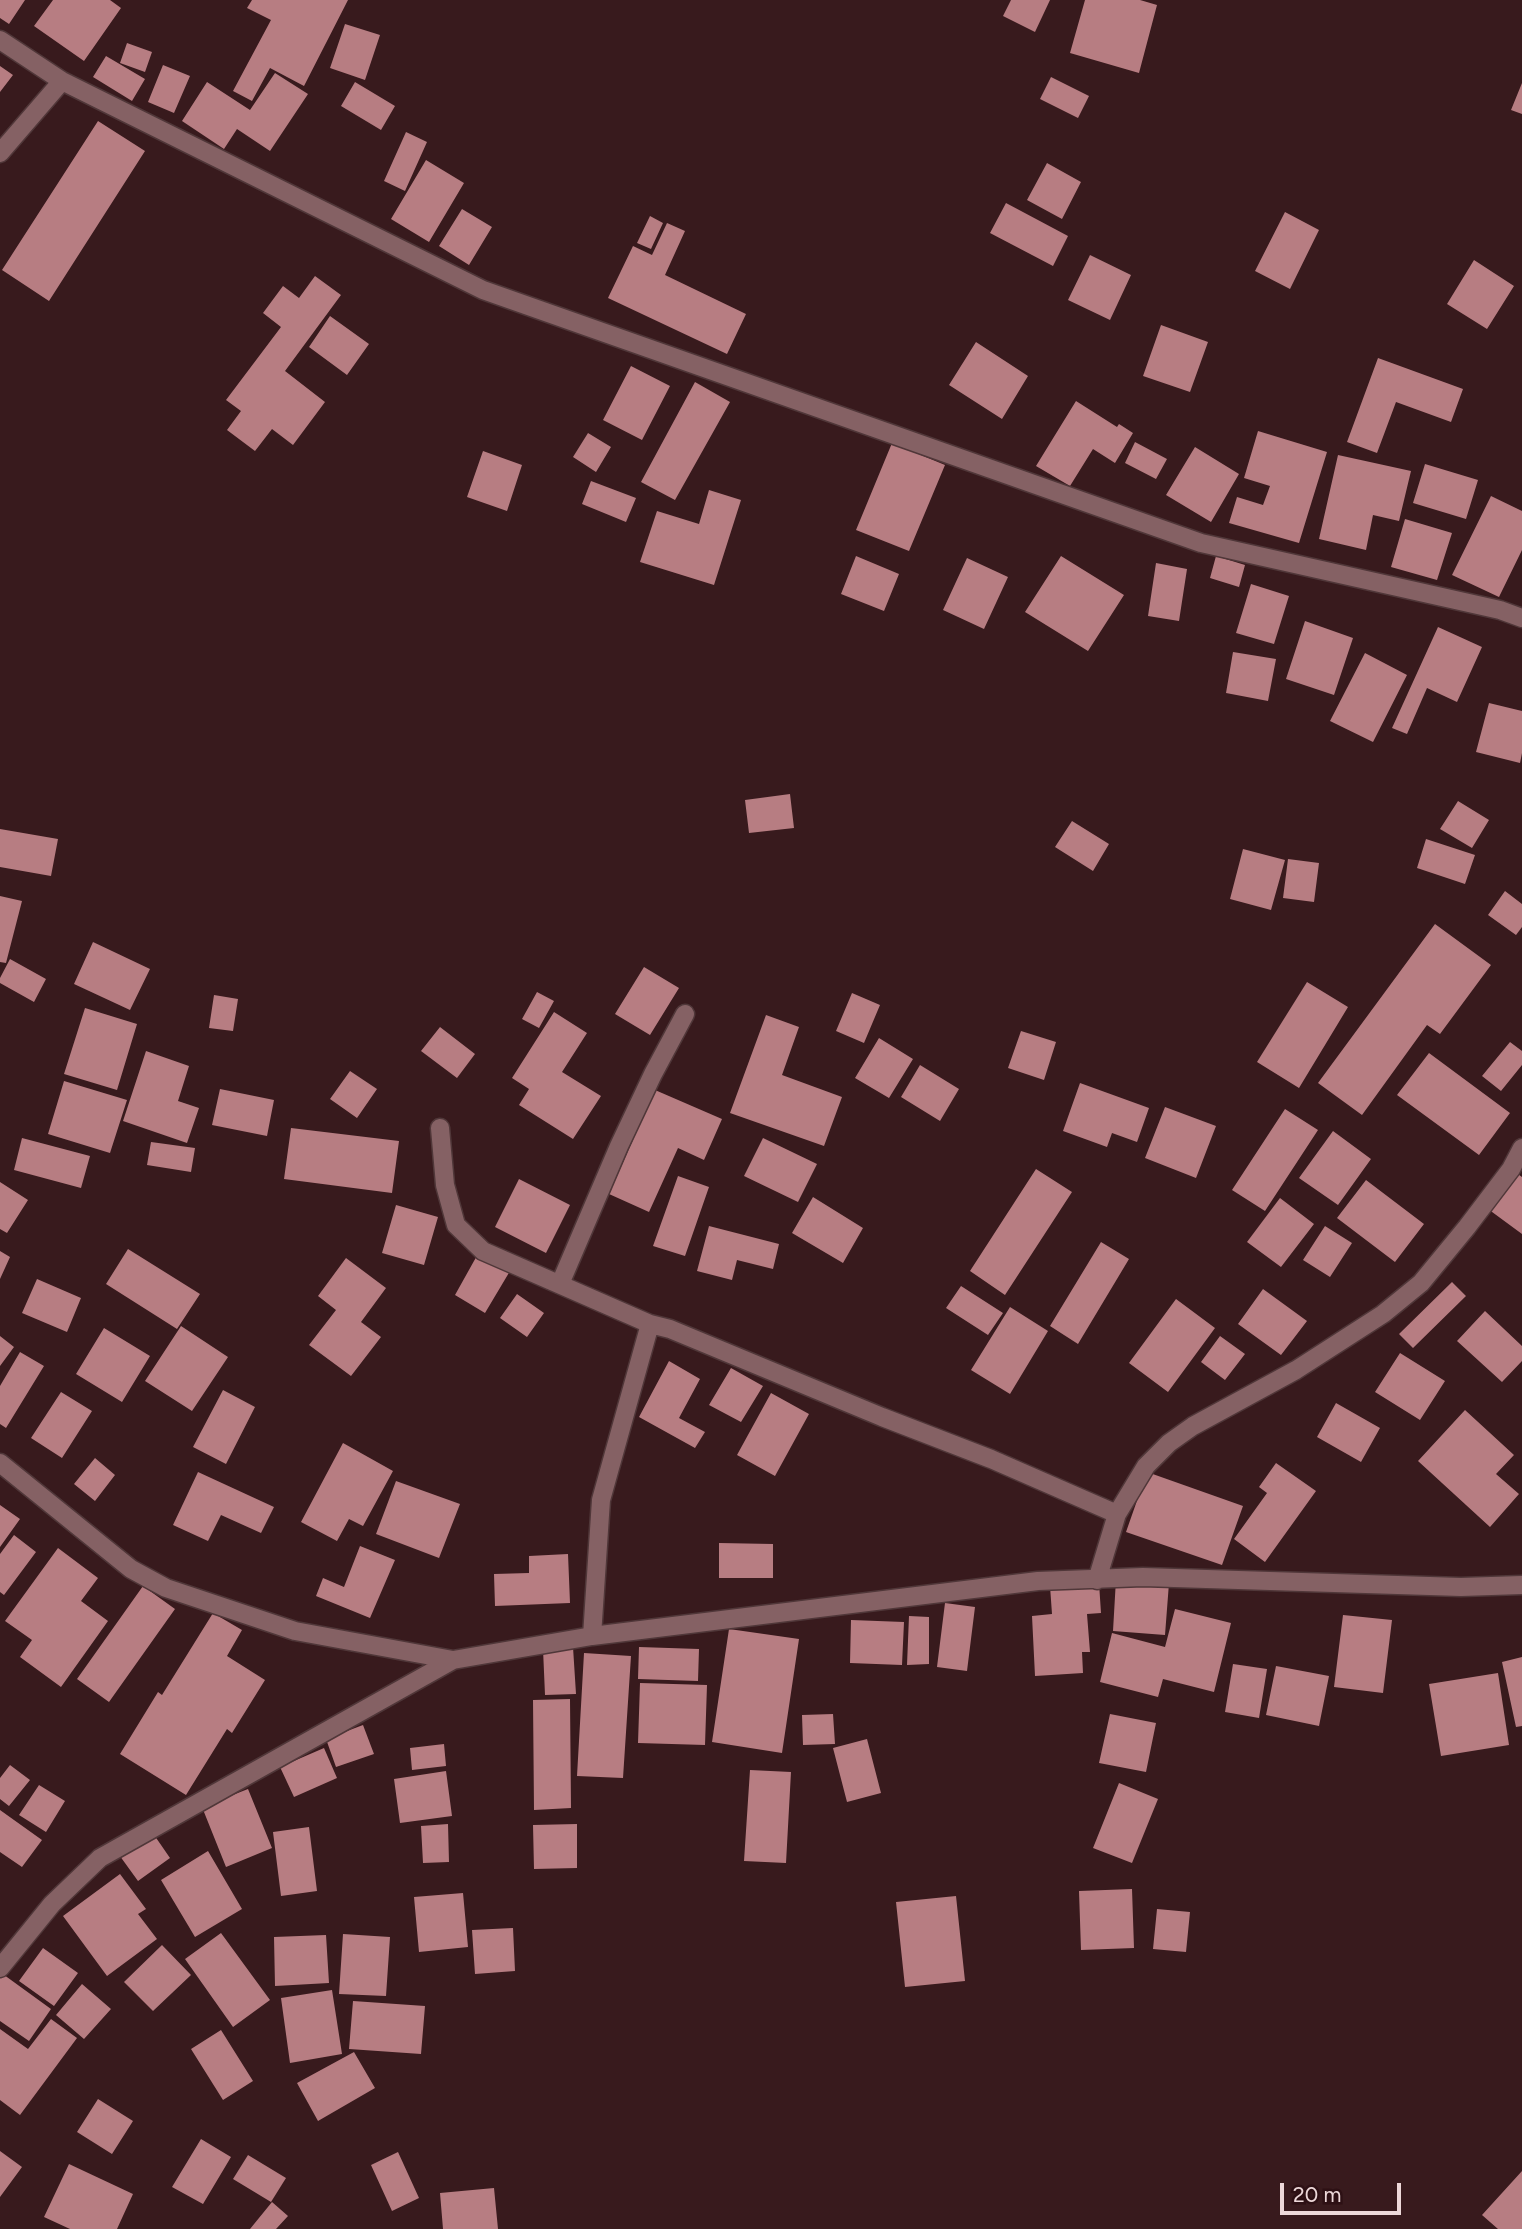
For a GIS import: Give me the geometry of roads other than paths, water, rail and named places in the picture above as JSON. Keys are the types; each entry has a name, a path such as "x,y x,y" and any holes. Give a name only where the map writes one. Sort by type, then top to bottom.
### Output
{"street":[{"path":"0,40 62,81 483,290 1201,543 1500,610 1522,618"},
{"path":"0,153 62,81"},
{"path":"560,1284 619,1146 685,1014"},
{"path":"440,1128 445,1185 456,1226 483,1251 650,1324 670,1329 881,1417 991,1459 1117,1514"},
{"path":"1097,1580 1117,1514 1146,1466 1169,1443 1193,1426 1296,1370 1383,1314 1421,1283 1516,1173 1522,1147"},
{"path":"592,1636 601,1500 650,1324"},
{"path":"0,1463 131,1569 166,1588 295,1631 453,1660"},
{"path":"0,1968 52,1905 100,1858 453,1660 592,1636 1038,1581 1143,1577 1461,1587 1522,1585"}]}
